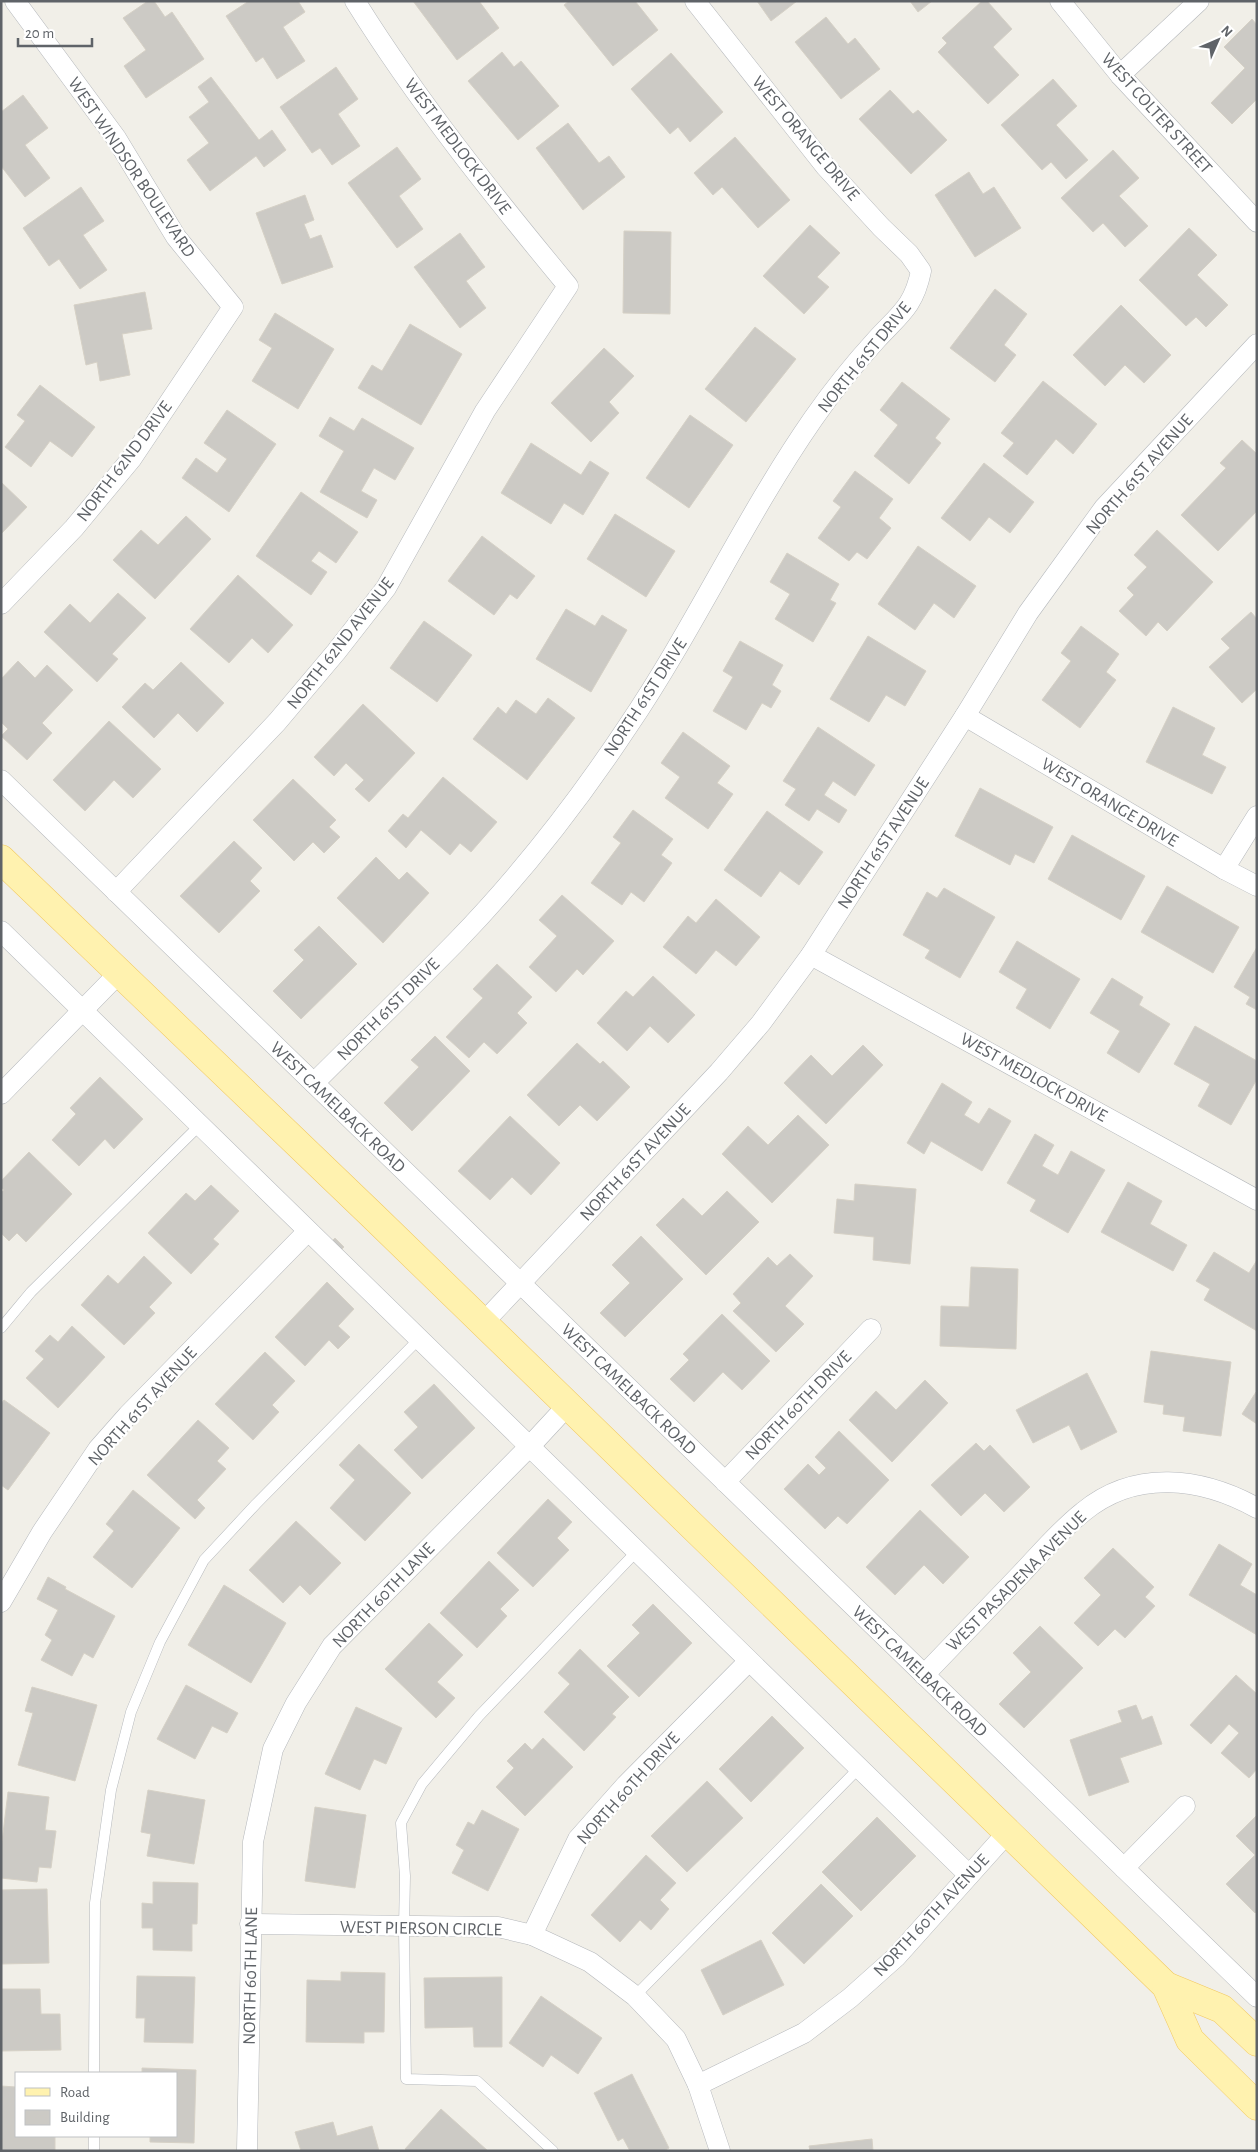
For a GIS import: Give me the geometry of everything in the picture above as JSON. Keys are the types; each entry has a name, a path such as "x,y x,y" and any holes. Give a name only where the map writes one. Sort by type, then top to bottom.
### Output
{"main road":[{"path":"1,859 568,1405 1166,1986 1222,2009 1257,2042"},
{"path":"1166,1986 1190,2040 1257,2106"}],"street":[{"name":"WEST WINDSOR BOULEVARD","path":"15,1 116,138 176,237 233,307"},
{"name":"WEST MEDLOCK DRIVE","path":"355,1 388,54 490,192 568,286"},
{"name":"WEST ORANGE DRIVE","path":"695,1 826,167 881,227 909,254 921,272"},
{"name":"WEST COLTER STREET","path":"1060,1 1120,75 1257,222"},
{"path":"1120,75 1199,1"},
{"name":"NORTH 61ST DRIVE","path":"314,1083 457,941 515,877 560,823 629,725 695,618 760,504 814,418 877,339 903,313 917,291 921,272"},
{"name":"NORTH 62ND AVENUE","path":"116,892 277,722 336,652 386,588 486,411 568,286"},
{"name":"NORTH 62ND DRIVE","path":"1,604 74,528 132,458 233,307"},
{"name":"NORTH 61ST AVENUE","path":"483,1323 719,1072 761,1023 811,955 965,716 1028,613 1104,508 1257,344"},
{"name":"WEST ORANGE DRIVE","path":"965,716 1224,869 1257,886"},
{"name":"WEST CAMELBACK ROAD","path":"1,780 1257,1998"},
{"path":"1224,869 1257,816"},
{"path":"1,931 969,1875"},
{"name":"WEST MEDLOCK DRIVE","path":"811,955 1257,1200"},
{"path":"1,1094 119,973"},
{"name":"NORTH 61ST AVENUE","path":"1,1602 42,1532 98,1449 308,1231"},
{"name":"NORTH 60TH DRIVE","path":"725,1482 871,1329"},
{"name":"NORTH 60TH LANE","path":"247,2151 253,1842 274,1750 296,1703 332,1646 530,1446 568,1405"},
{"name":"WEST PASADENA AVENUE","path":"924,1675 1082,1512 1104,1497 1133,1487 1161,1482 1188,1482 1223,1492 1257,1508"},
{"name":"NORTH 60TH DRIVE","path":"532,1934 578,1839 626,1785 749,1661"},
{"path":"1124,1868 1185,1806"},
{"name":"NORTH 60TH AVENUE","path":"698,2085 804,2033 850,1998 896,1957 1007,1833"},
{"name":"WEST PIERSON CIRCLE","path":"250,1924 498,1927 532,1934 590,1962 634,1996 676,2039 698,2085 720,2151"}],"lane":[{"path":"1,1328 31,1292 200,1125"},
{"path":"94,2072 95,1903 111,1790 131,1712 160,1642 204,1560 256,1504 420,1339"},
{"path":"554,2151 477,2081 406,2079 405,1876 400,1823 422,1784 479,1716 637,1551"},
{"path":"634,1996 859,1768"},
{"path":"94,2137 94,2151"}],"building":[{"path":"148,1 154,1 165,17 172,12 204,59 146,98 124,66 146,50 123,18"},
{"path":"249,1 298,1 305,12 283,27 305,61 277,79 263,57 256,62 226,16"},
{"path":"413,1 479,1 499,28 457,60"},
{"path":"569,1 635,1 658,30 613,66 564,5"},
{"path":"757,1 797,1 771,21"},
{"path":"910,1 932,1 918,12"},
{"path":"982,1 987,1 1012,29 993,47 1019,75 988,104 938,52 947,43 942,38"},
{"path":"826,17 848,44 855,38 880,69 841,99 795,42"},
{"path":"1252,19 1257,25 1257,99 1232,124 1211,103 1245,68 1224,47"},
{"path":"502,52 514,67 521,61 559,106 518,140 468,81"},
{"path":"671,53 723,112 690,142 678,127 670,134 631,89"},
{"path":"336,67 358,99 338,114 360,146 332,165 320,148 312,153 280,107"},
{"path":"211,77 259,140 272,130 286,150 264,167 256,156 210,191 187,160 209,143 189,117 209,102 198,87"},
{"path":"1053,79 1077,106 1056,125 1088,160 1066,179 1051,162 1042,170 1001,125"},
{"path":"890,90 913,114 918,110 947,140 911,174 859,119"},
{"path":"23,95 48,128 25,145 50,178 25,197 1,166 1,112"},
{"path":"568,123 599,163 609,156 625,177 583,210 536,148"},
{"path":"735,137 790,200 758,228 722,187 713,195 694,173"},
{"path":"397,147 421,179 399,196 423,229 397,248 348,183"},
{"path":"1113,150 1139,178 1119,196 1148,226 1125,247 1103,223 1093,232 1061,198"},
{"path":"969,172 983,194 994,187 1021,228 975,257 935,195"},
{"path":"81,187 104,221 83,235 107,270 80,289 59,259 49,266 23,228"},
{"path":"305,195 314,220 304,224 310,239 321,235 333,267 282,284 256,213"},
{"path":"810,225 840,253 817,277 829,287 804,314 763,276"},
{"path":"1189,228 1217,255 1197,275 1228,305 1206,327 1196,317 1186,326 1139,280"},
{"path":"624,231 671,232 670,314 623,313"},
{"path":"460,233 485,267 466,281 486,308 460,328 414,267"},
{"path":"995,289 1027,314 1004,345 1016,355 995,382 950,348"},
{"path":"145,292 152,329 122,334 130,375 100,381 97,362 86,365 74,305"},
{"path":"1121,305 1171,355 1144,383 1125,365 1105,386 1073,355"},
{"path":"275,313 334,349 298,409 252,381 272,348 259,340"},
{"path":"410,324 462,354 421,425 358,388 372,365 382,371"},
{"path":"755,327 796,359 746,422 705,389"},
{"path":"604,348 634,376 609,402 619,413 591,442 551,403"},
{"path":"1043,381 1097,424 1073,454 1056,439 1027,475 1003,456 1014,443 1001,433"},
{"path":"902,382 950,419 935,438 941,443 909,484 874,456 898,425 880,410"},
{"path":"40,385 95,427 72,457 50,441 31,467 5,447 25,421 17,415"},
{"path":"227,410 276,444 229,512 182,478 196,458 217,473 227,459 204,443"},
{"path":"690,415 733,445 689,508 646,478"},
{"path":"330,417 354,431 362,418 414,448 395,480 374,468 361,491 377,500 367,518 320,492 344,451 319,436"},
{"path":"1242,440 1257,454 1257,511 1218,551 1181,515 1226,468 1220,463"},
{"path":"531,443 581,475 590,461 609,473 583,515 564,503 551,524 501,493"},
{"path":"984,463 1034,502 1010,533 989,517 970,541 941,518"},
{"path":"855,471 893,499 879,518 891,528 867,559 857,552 849,561 818,538 841,507 833,501"},
{"path":"1,482 27,507 1,534"},
{"path":"301,492 358,532 336,563 319,551 311,561 327,572 311,595 256,556"},
{"path":"615,514 675,551 646,597 587,559"},
{"path":"186,516 211,539 155,599 113,560 141,530 158,545"},
{"path":"1157,530 1213,582 1167,631 1158,622 1146,636 1119,611 1134,595 1127,588 1147,567 1134,555"},
{"path":"482,536 535,576 517,599 510,594 494,615 448,581"},
{"path":"918,546 976,586 954,618 934,603 915,630 878,604"},
{"path":"787,553 839,584 830,600 836,603 813,642 775,619 790,594 770,582"},
{"path":"238,575 293,625 268,653 252,638 229,663 190,629"},
{"path":"118,593 146,618 112,654 118,659 97,682 44,632 70,604 90,623"},
{"path":"566,609 595,626 602,615 627,630 591,692 536,659"},
{"path":"1251,612 1257,619 1257,689 1242,703 1209,667 1230,648 1221,639"},
{"path":"424,621 472,655 437,702 390,668"},
{"path":"1081,626 1119,654 1106,672 1116,680 1080,728 1042,700 1071,661 1061,653"},
{"path":"868,636 926,671 905,706 886,695 869,722 830,699"},
{"path":"740,641 783,665 772,685 781,691 771,708 762,703 746,730 713,711 733,677 723,671"},
{"path":"18,661 35,678 47,665 73,690 42,723 52,733 27,760 1,736 8,729 1,722 1,679"},
{"path":"181,662 224,703 197,732 178,713 154,738 122,707 145,683 153,690"},
{"path":"548,698 575,718 527,780 473,739 498,707 506,714 516,700 536,714"},
{"path":"363,704 415,753 369,802 355,789 364,780 346,763 334,776 314,757"},
{"path":"1173,707 1215,728 1202,755 1226,767 1212,794 1146,762"},
{"path":"109,721 161,769 133,798 114,780 85,811 53,780"},
{"path":"818,727 875,765 855,796 833,781 824,795 847,810 839,823 817,809 809,821 785,805 796,789 783,781"},
{"path":"683,732 730,766 717,783 733,794 708,829 665,798 680,777 661,763"},
{"path":"443,777 497,822 471,852 460,843 450,855 421,830 406,848 388,831 403,814 408,818"},
{"path":"293,779 336,820 329,827 340,837 324,853 313,842 294,861 253,820"},
{"path":"980,788 1053,827 1034,863 1015,854 1010,865 955,836"},
{"path":"633,810 673,839 661,855 672,863 644,902 631,892 622,905 591,883 621,843 613,837"},
{"path":"767,811 823,852 799,885 780,871 761,897 724,870"},
{"path":"1072,835 1145,876 1121,920 1048,879"},
{"path":"234,841 262,868 250,881 260,891 219,933 180,896"},
{"path":"376,857 399,880 407,872 429,893 383,943 337,898"},
{"path":"1167,886 1239,927 1213,973 1141,932"},
{"path":"944,888 995,917 960,978 925,958 930,950 903,935 927,892 937,898"},
{"path":"562,895 614,941 583,975 577,969 556,992 529,967 557,936 539,920"},
{"path":"716,899 760,937 736,966 716,950 696,974 663,947 688,916 696,923"},
{"path":"319,926 357,964 301,1019 273,991 304,960 294,950"},
{"path":"1017,941 1080,979 1050,1029 1016,1008 1027,989 999,972"},
{"path":"1257,947 1257,1010 1246,1004 1250,997 1234,987"},
{"path":"497,964 532,997 517,1013 527,1023 497,1054 484,1042 469,1058 446,1037 483,998 473,989"},
{"path":"653,976 695,1015 668,1043 650,1026 627,1051 597,1023 626,991 633,997"},
{"path":"1112,978 1143,997 1139,1005 1170,1024 1139,1073 1107,1053 1120,1031 1090,1013"},
{"path":"1195,1026 1257,1061 1257,1079 1231,1125 1198,1106 1210,1084 1174,1064"},
{"path":"435,1036 470,1071 412,1131 384,1103 419,1067 411,1060"},
{"path":"577,1043 600,1064 603,1061 630,1087 597,1121 580,1105 559,1126 527,1095"},
{"path":"863,1045 883,1065 826,1124 784,1083 811,1055 832,1076"},
{"path":"100,1077 143,1119 114,1149 105,1139 79,1166 52,1140 76,1114 70,1108"},
{"path":"942,1083 972,1102 964,1115 979,1124 989,1108 1011,1121 982,1171 931,1141 924,1154 907,1143"},
{"path":"798,1115 829,1145 772,1203 722,1154 748,1126 768,1145"},
{"path":"510,1116 560,1163 531,1195 512,1177 490,1200 458,1171"},
{"path":"1035,1134 1054,1145 1042,1166 1058,1175 1071,1151 1105,1170 1068,1233 1030,1211 1036,1200 1007,1183"},
{"path":"29,1152 72,1194 26,1242 17,1233 9,1241 1,1233 1,1193 4,1190 1,1187 1,1181"},
{"path":"1128,1182 1162,1201 1150,1224 1187,1245 1173,1271 1101,1232"},
{"path":"855,1184 916,1189 910,1264 873,1260 874,1237 834,1233 837,1199 854,1201"},
{"path":"211,1185 239,1211 213,1239 219,1244 191,1274 148,1233 186,1193 195,1201"},
{"path":"727,1191 759,1222 706,1275 656,1225 683,1198 702,1216"},
{"path":"641,1236 683,1279 625,1337 600,1313 630,1283 612,1265"},
{"path":"335,1238 344,1247 341,1250 332,1241"},
{"path":"1214,1252 1249,1273 1257,1260 1257,1331 1204,1300 1210,1289 1196,1281"},
{"path":"790,1254 813,1276 785,1306 804,1324 776,1352 733,1311 741,1303 733,1294 768,1257 777,1266"},
{"path":"144,1256 172,1283 149,1307 155,1313 124,1345 81,1305 108,1275 118,1284"},
{"path":"971,1267 1018,1269 1016,1349 940,1346 941,1306 969,1307"},
{"path":"327,1282 354,1309 338,1326 350,1337 338,1349 329,1340 305,1366 275,1337"},
{"path":"722,1314 770,1361 742,1390 723,1372 694,1402 670,1379 689,1360 683,1354"},
{"path":"72,1326 105,1357 58,1408 26,1378 44,1359 35,1351 50,1335 58,1342"},
{"path":"1151,1351 1231,1362 1221,1436 1183,1431 1185,1417 1163,1414 1164,1405 1144,1402"},
{"path":"265,1352 295,1381 272,1405 279,1412 253,1440 215,1404"},
{"path":"1087,1373 1117,1432 1081,1450 1069,1425 1033,1443 1016,1410"},
{"path":"925,1380 948,1403 892,1462 849,1420 876,1391 896,1410"},
{"path":"434,1384 475,1428 422,1479 394,1450 418,1427 404,1412"},
{"path":"1257,1393 1257,1424 1242,1414"},
{"path":"4,1400 50,1433 8,1490 1,1485 1,1404"},
{"path":"198,1420 229,1448 217,1461 226,1469 197,1500 205,1508 195,1519 147,1475"},
{"path":"839,1431 889,1480 847,1524 838,1516 825,1529 784,1489 808,1464 819,1475 826,1468 815,1457"},
{"path":"976,1443 984,1451 990,1445 1030,1487 1004,1512 985,1493 961,1516 931,1485"},
{"path":"359,1444 411,1493 365,1541 330,1508 355,1480 339,1465"},
{"path":"133,1490 180,1528 132,1588 93,1557 114,1531 106,1524"},
{"path":"548,1499 572,1522 557,1538 569,1550 533,1587 497,1553"},
{"path":"920,1510 969,1557 943,1584 924,1565 895,1595 866,1567"},
{"path":"296,1521 341,1563 310,1595 300,1585 283,1603 249,1570"},
{"path":"1219,1544 1252,1564 1240,1585 1257,1595 1257,1635 1189,1595"},
{"path":"1113,1548 1154,1587 1145,1597 1155,1606 1125,1638 1115,1629 1098,1646 1074,1623 1101,1595 1084,1578"},
{"path":"489,1561 519,1590 500,1609 507,1616 477,1648 440,1613"},
{"path":"48,1577 66,1587 65,1589 115,1616 93,1658 84,1653 72,1676 41,1660 52,1640 45,1635 58,1610 37,1599"},
{"path":"224,1585 286,1623 251,1683 188,1645"},
{"path":"653,1604 692,1643 639,1697 607,1666 640,1633 632,1625"},
{"path":"429,1623 463,1655 437,1682 455,1698 436,1718 385,1669"},
{"path":"1040,1626 1083,1668 1024,1728 999,1704 1031,1672 1013,1653"},
{"path":"580,1649 629,1697 612,1714 616,1717 584,1751 544,1712 570,1684 558,1673"},
{"path":"1236,1675 1257,1694 1257,1769 1249,1778 1221,1753 1239,1733 1229,1724 1211,1744 1190,1725"},
{"path":"186,1685 238,1713 227,1733 212,1726 195,1759 157,1739"},
{"path":"32,1687 97,1705 75,1781 18,1765 33,1713 25,1711"},
{"path":"1136,1705 1142,1720 1152,1716 1162,1744 1120,1758 1129,1782 1089,1796 1070,1740 1122,1722 1118,1711"},
{"path":"356,1707 402,1728 386,1764 374,1759 360,1790 325,1774"},
{"path":"772,1716 804,1748 751,1802 719,1769"},
{"path":"543,1738 573,1767 525,1816 496,1787 514,1768 507,1761 525,1743 532,1750"},
{"path":"707,1781 743,1818 687,1872 651,1836"},
{"path":"148,1790 205,1800 194,1864 147,1856 151,1834 141,1832"},
{"path":"8,1792 49,1797 45,1830 56,1831 51,1868 39,1867 37,1882 1,1878 1,1850"},
{"path":"315,1807 366,1815 355,1888 305,1881"},
{"path":"482,1810 519,1829 488,1891 452,1873 464,1850 456,1845 468,1822 474,1825"},
{"path":"1257,1815 1257,1911 1255,1913 1226,1884 1255,1855 1236,1836"},
{"path":"877,1817 916,1856 861,1911 822,1872"},
{"path":"646,1855 676,1883 660,1900 669,1909 651,1930 640,1920 620,1942 591,1915"},
{"path":"153,1882 198,1883 197,1924 192,1924 192,1951 153,1950 153,1928 142,1928 142,1903 153,1904"},
{"path":"821,1884 853,1916 804,1964 772,1933"},
{"path":"47,1889 49,1963 1,1964 1,1890"},
{"path":"761,1940 784,1985 723,2015 701,1970"},
{"path":"341,1972 385,1973 384,2032 364,2032 364,2043 306,2042 307,1980 341,1981"},
{"path":"137,1976 195,1977 193,2043 144,2042 145,2018 136,2018"},
{"path":"502,1977 502,2047 474,2047 473,2027 425,2028 424,1978"},
{"path":"1,1989 40,1989 41,2014 60,2014 61,2050 1,2051"},
{"path":"541,1996 602,2038 578,2074 551,2055 543,2067 509,2043"},
{"path":"142,2068 196,2070 194,2143 150,2142 150,2137 178,2137 178,2072 142,2072"},
{"path":"632,2074 669,2148 664,2151 630,2151 623,2138 618,2141 594,2093"},
{"path":"1,2086 15,2087 15,2137 55,2137 55,2151 1,2151"},
{"path":"441,2109 488,2151 407,2151 405,2149"},
{"path":"333,2122 337,2136 372,2126 379,2151 301,2151 295,2132"},
{"path":"872,2139 873,2151 810,2151 809,2146"}]}
